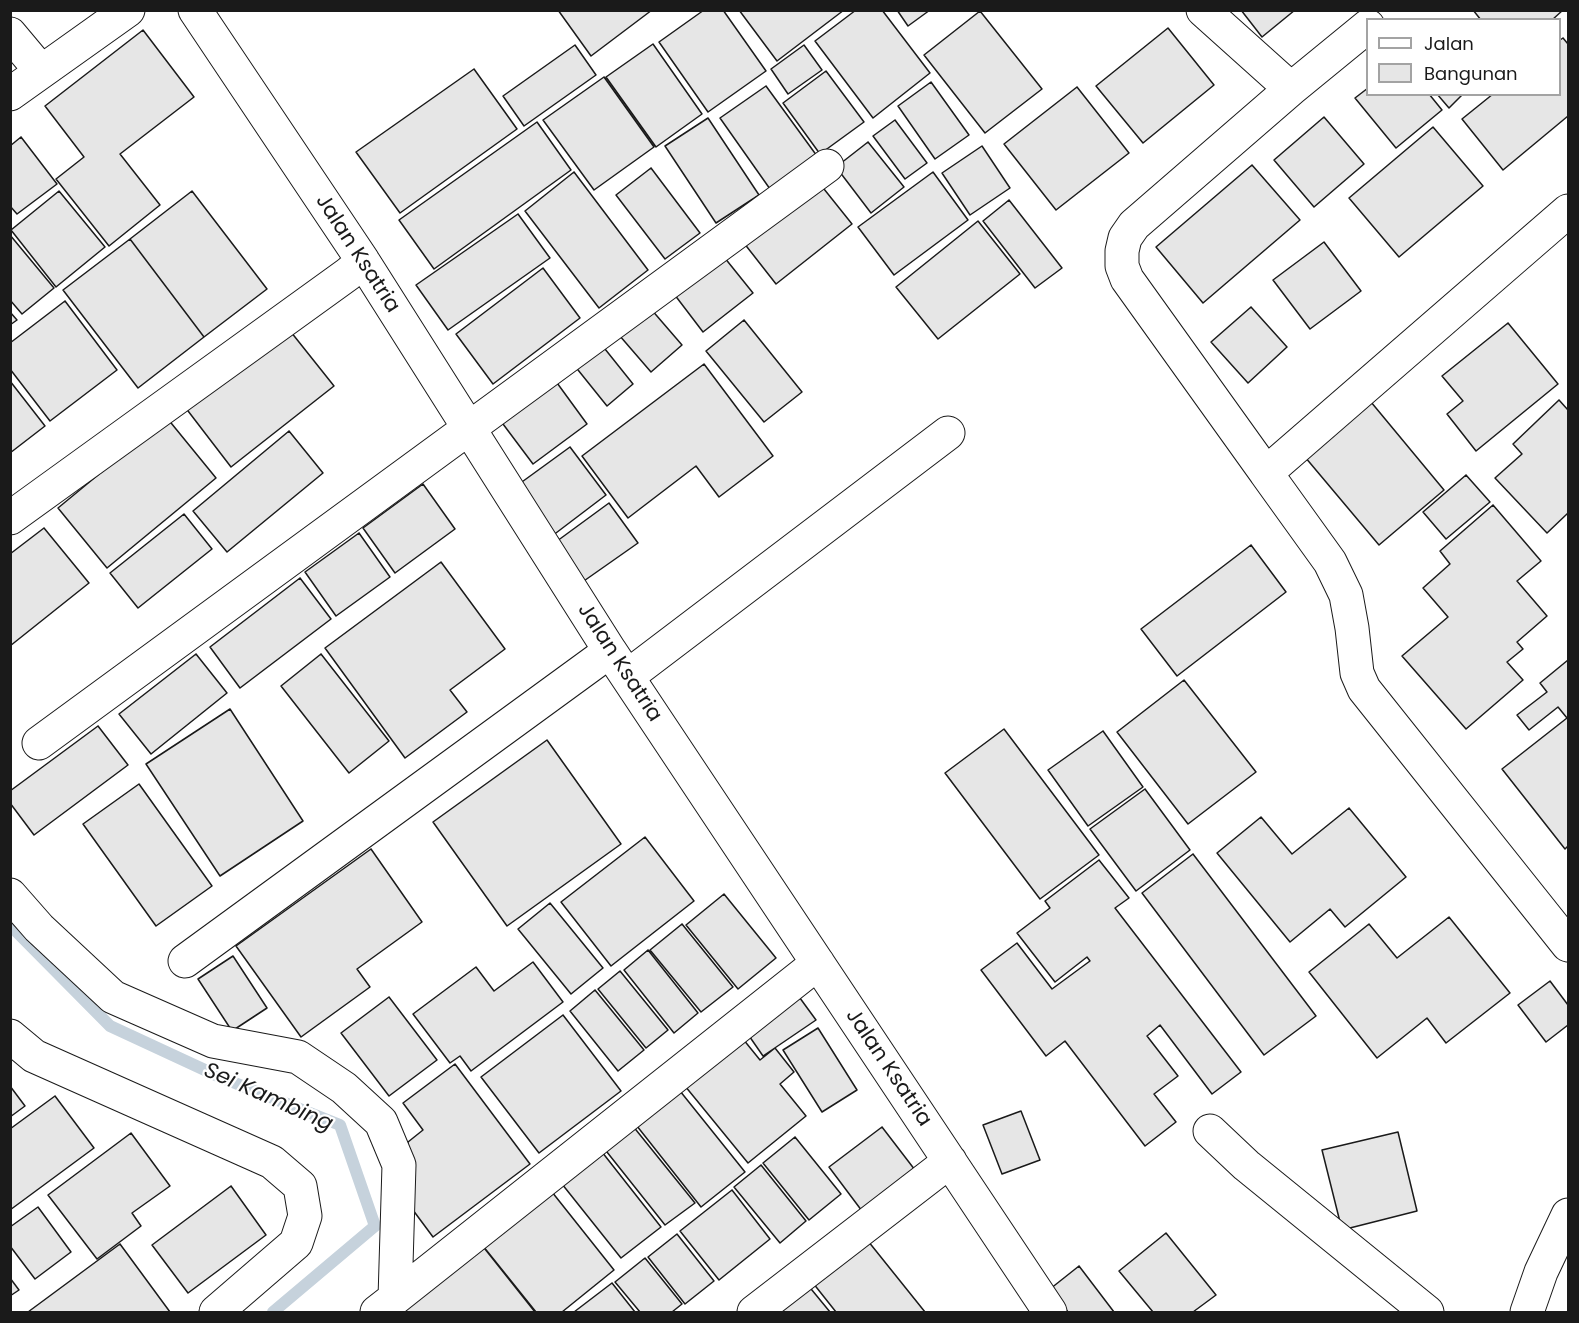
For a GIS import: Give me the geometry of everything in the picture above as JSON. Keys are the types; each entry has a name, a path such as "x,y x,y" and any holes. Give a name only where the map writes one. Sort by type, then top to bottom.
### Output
{"street":[{"path":"10,94 128,10"},
{"name":"Jalan Ksatria","path":"195,10 363,261 619,664 1050,1312"},
{"path":"1203,10 1291,89"},
{"path":"1366,28 1291,89 1134,225 1125,238 1122,266 1127,279 1330,562 1346,595 1353,628 1357,673 1364,689 1564,927"},
{"path":"10,34 41,71"},
{"path":"39,743 827,166"},
{"path":"1266,473 1569,211"},
{"path":"10,518 363,261"},
{"path":"185,961 619,664 948,433"},
{"path":"10,895 39,928 113,997 213,1041 298,1057 344,1088 381,1122 399,1165 386,1305"},
{"path":"386,1305 818,963"},
{"path":"10,1036 34,1056 272,1161 300,1186 305,1216 296,1243 216,1312"},
{"path":"1210,1131 1246,1165 1427,1312"},
{"path":"754,1312 950,1161"},
{"path":"1527,1312 1541,1272 1569,1215"}],"building":[{"path":"558,10 652,10 591,56"},
{"path":"704,10 723,10 766,71 708,112 659,42"},
{"path":"739,10 844,10 777,61"},
{"path":"856,10 882,10 930,73 873,118 815,41"},
{"path":"897,10 930,10 908,26"},
{"path":"1241,10 1295,10 1262,37"},
{"path":"1473,10 1563,10 1554,18 1479,18"},
{"path":"980,11 1042,89 985,133 924,55"},
{"path":"1168,28 1214,85 1143,143 1096,86"},
{"path":"143,30 194,97 120,154 160,205 109,246 56,179 84,157 45,106"},
{"path":"1563,38 1568,44 1568,116 1503,170 1462,119 1491,96 1561,96 1561,39"},
{"path":"653,44 702,114 656,147 606,77"},
{"path":"575,45 596,75 524,126 503,96"},
{"path":"804,45 822,70 788,94 771,69"},
{"path":"474,69 517,129 400,213 356,152"},
{"path":"826,71 864,122 820,154 783,103"},
{"path":"604,77 654,147 594,190 543,120"},
{"path":"931,82 969,135 935,159 898,106"},
{"path":"766,86 817,156 770,189 720,118"},
{"path":"1077,87 1129,153 1056,210 1004,144"},
{"path":"1366,90 1366,96 1431,96 1442,110 1396,148 1355,98"},
{"path":"1439,96 1461,96 1449,108"},
{"path":"1324,117 1364,164 1314,207 1274,160"},
{"path":"708,118 759,195 716,223 665,146"},
{"path":"895,120 927,163 905,179 873,136"},
{"path":"537,122 571,170 434,269 399,220"},
{"path":"1433,127 1483,186 1399,257 1349,198"},
{"path":"21,137 57,184 17,214 10,206 10,146"},
{"path":"868,142 904,187 871,213 836,167"},
{"path":"982,146 1010,188 970,215 942,173"},
{"path":"1252,165 1300,220 1203,303 1156,247"},
{"path":"651,168 700,233 665,259 616,195"},
{"path":"574,172 648,270 599,308 525,211"},
{"path":"933,172 968,220 894,275 858,227"},
{"path":"816,179 852,224 776,284 740,238"},
{"path":"59,191 105,247 56,287 11,230"},
{"path":"192,191 267,289 204,337 130,239"},
{"path":"1009,200 1062,268 1035,288 983,221"},
{"path":"518,214 550,258 448,330 416,285"},
{"path":"978,221 1020,274 938,339 896,287"},
{"path":"10,235 54,288 22,314 10,300"},
{"path":"130,239 204,337 138,388 63,290"},
{"path":"1324,242 1361,291 1310,329 1273,280"},
{"path":"720,252 753,293 703,332 671,290"},
{"path":"543,268 580,318 493,384 456,334"},
{"path":"65,301 117,370 50,421 10,369 10,343"},
{"path":"644,301 682,345 651,372 613,328"},
{"path":"1251,307 1287,347 1248,383 1211,342"},
{"path":"10,312 17,320 10,325"},
{"path":"744,320 802,392 764,422 706,351"},
{"path":"1508,323 1558,384 1476,451 1447,414 1463,401 1442,376"},
{"path":"287,327 334,386 231,467 185,407"},
{"path":"597,339 633,384 607,406 570,360"},
{"path":"704,364 773,456 719,497 696,466 628,518 582,456"},
{"path":"552,376 587,424 533,464 497,416"},
{"path":"10,381 45,426 10,453"},
{"path":"1559,400 1568,410 1568,513 1547,533 1495,478 1522,454 1513,444"},
{"path":"1371,402 1444,490 1379,545 1305,457"},
{"path":"167,418 216,478 107,568 58,508"},
{"path":"289,431 323,473 227,552 193,511"},
{"path":"570,447 606,495 552,536 515,487"},
{"path":"1466,475 1490,502 1446,539 1423,512"},
{"path":"423,484 455,529 395,573 363,528"},
{"path":"609,503 638,543 581,583 553,544"},
{"path":"1493,505 1541,561 1517,581 1547,616 1517,642 1523,649 1507,662 1523,680 1466,729 1402,656 1448,617 1423,588 1450,564 1440,551"},
{"path":"184,514 212,549 138,608 110,573"},
{"path":"44,528 89,583 10,646 10,554"},
{"path":"359,533 390,577 336,616 305,572"},
{"path":"1251,545 1286,592 1177,676 1141,629"},
{"path":"441,562 505,649 450,690 467,712 405,758 325,648"},
{"path":"300,578 331,619 240,688 210,647"},
{"path":"196,654 227,693 151,754 119,714"},
{"path":"321,654 389,741 349,773 281,686"},
{"path":"1568,660 1568,846 1565,849 1502,769 1567,718 1558,707 1529,730 1517,715 1547,692 1540,683"},
{"path":"1184,680 1256,772 1188,824 1117,732"},
{"path":"230,709 303,821 220,876 146,764"},
{"path":"98,726 128,765 34,835 10,803 10,791"},
{"path":"1004,729 1099,855 1040,899 945,773"},
{"path":"1103,731 1143,787 1088,826 1048,770"},
{"path":"547,740 621,844 507,926 433,822"},
{"path":"139,784 212,886 156,926 83,824"},
{"path":"1145,789 1190,850 1136,891 1090,829"},
{"path":"1349,808 1406,877 1345,927 1330,909 1290,942 1217,853 1261,817 1292,854"},
{"path":"645,837 694,901 611,966 561,902"},
{"path":"371,849 422,922 357,969 370,987 301,1037 236,946"},
{"path":"1193,854 1316,1016 1264,1055 1142,893"},
{"path":"1099,860 1129,898 1115,908 1241,1072 1212,1094 1160,1025 1147,1036 1178,1076 1154,1094 1176,1122 1145,1146 1065,1041 1046,1056 981,970 1017,943 1052,989 1090,961 1087,957 1055,982 1017,933 1050,908 1045,901"},
{"path":"724,894 776,958 738,989 686,925"},
{"path":"550,903 603,968 571,994 518,929"},
{"path":"1449,917 1510,993 1446,1043 1427,1018 1377,1058 1309,972 1369,924 1397,958"},
{"path":"682,924 733,987 701,1012 650,950"},
{"path":"648,950 698,1013 674,1033 624,970"},
{"path":"233,956 267,1008 232,1031 198,979"},
{"path":"533,962 563,1002 471,1071 460,1056 450,1063 413,1014 476,967 494,991"},
{"path":"620,971 668,1030 646,1048 598,989"},
{"path":"1550,981 1568,1005 1568,1025 1546,1042 1518,1005"},
{"path":"595,990 644,1050 618,1071 570,1011"},
{"path":"797,994 816,1020 763,1056 745,1030"},
{"path":"389,997 437,1060 389,1096 341,1033"},
{"path":"563,1015 621,1091 539,1153 481,1077"},
{"path":"818,1028 857,1090 822,1112 783,1050"},
{"path":"743,1039 760,1060 775,1048 794,1072 780,1084 806,1116 748,1163 685,1086"},
{"path":"455,1064 530,1164 433,1237 407,1202 408,1142 423,1130 403,1103"},
{"path":"10,1086 25,1106 10,1117"},
{"path":"676,1086 745,1172 701,1207 633,1121"},
{"path":"55,1096 94,1148 10,1210 10,1129"},
{"path":"1021,1111 1040,1160 1002,1174 983,1125"},
{"path":"628,1120 695,1203 665,1225 599,1142"},
{"path":"882,1127 915,1170 862,1211 829,1167"},
{"path":"1398,1132 1417,1211 1342,1230 1322,1150"},
{"path":"131,1133 170,1186 132,1213 141,1226 97,1259 48,1195"},
{"path":"795,1137 841,1194 809,1220 763,1163"},
{"path":"602,1152 661,1227 621,1258 562,1184"},
{"path":"761,1165 806,1221 780,1243 734,1187"},
{"path":"231,1186 266,1235 188,1293 152,1245"},
{"path":"732,1190 770,1239 719,1280 680,1231"},
{"path":"552,1192 614,1270 562,1312 536,1312 483,1246"},
{"path":"38,1207 71,1252 35,1279 10,1246 10,1227"},
{"path":"1166,1233 1216,1295 1193,1312 1153,1312 1119,1271"},
{"path":"677,1234 714,1281 685,1304 648,1257"},
{"path":"864,1236 925,1312 836,1312 809,1278"},
{"path":"120,1244 170,1312 28,1312"},
{"path":"481,1244 535,1312 394,1312"},
{"path":"645,1258 682,1304 672,1312 640,1312 615,1282"},
{"path":"1079,1266 1114,1312 1068,1312 1050,1289"},
{"path":"10,1278 19,1290 10,1296"},
{"path":"612,1283 635,1312 574,1312"},
{"path":"807,1284 830,1312 775,1312"}],"waterway":[{"name":"Sei Kambing","path":"10,925 110,1026 220,1077 340,1125 375,1226 273,1312"}]}
